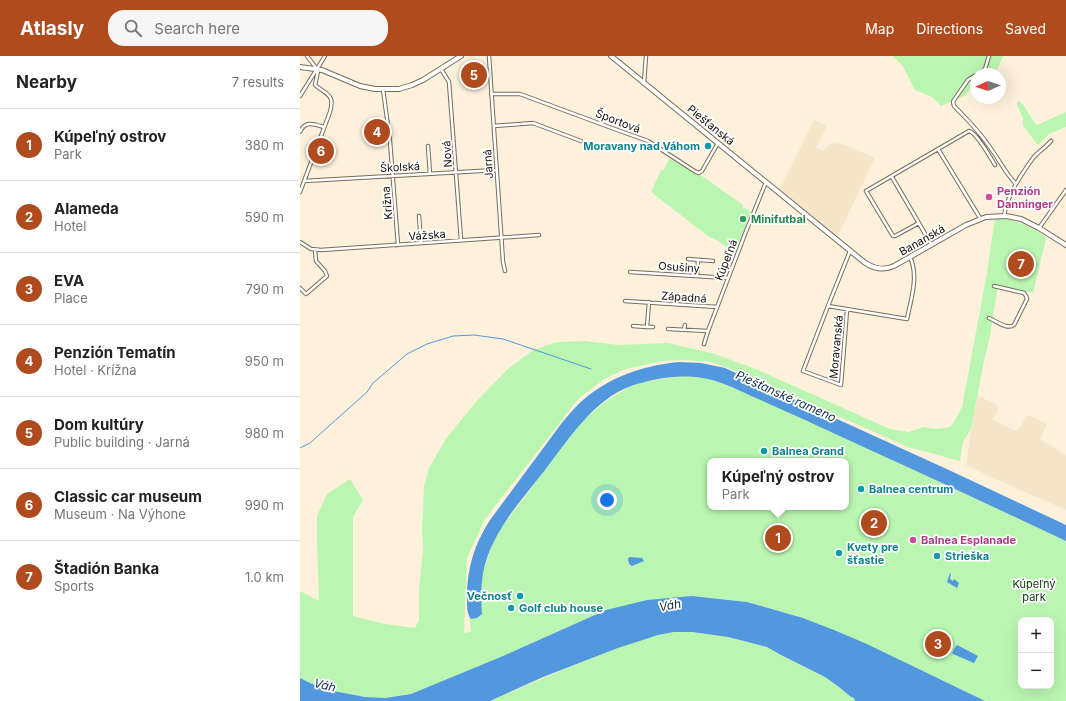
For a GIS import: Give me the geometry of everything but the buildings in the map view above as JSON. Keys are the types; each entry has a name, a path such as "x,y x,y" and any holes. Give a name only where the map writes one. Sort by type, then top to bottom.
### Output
{"main road":[{"path":"300,67 317,69 360,86 399,89 412,85 442,69 456,58 462,56"},
{"name":"Piešťanská","path":"611,56 799,209"},
{"name":"Bananská","path":"799,209 868,265 878,269 890,268 966,225 986,216 1004,216 1021,219 1039,228 1066,245"}],"street":[{"path":"300,192 330,112 332,100 315,85 318,71 307,56"},
{"path":"300,96 325,56"},
{"name":"Jarná","path":"489,56 503,266 505,271"},
{"path":"985,68 989,56"},
{"path":"644,82 645,57"},
{"name":"Nová","path":"442,69 449,82 461,240"},
{"path":"970,79 954,100 954,106 975,127 990,146 1004,170 1016,184"},
{"name":"Krížna","path":"384,89 390,140 398,245"},
{"name":"Športová","path":"491,94 520,94 648,141 699,173 702,171 718,143"},
{"path":"494,126 533,123 581,142"},
{"path":"300,132 305,124 313,124 324,127"},
{"path":"919,222 895,236 891,235 866,191 969,131 973,132 986,148 996,165"},
{"path":"1004,216 1007,203 1016,184 1034,157 1051,141"},
{"path":"428,146 430,174"},
{"path":"938,149 980,218"},
{"name":"Školská","path":"304,181 496,170"},
{"path":"892,177 931,244"},
{"name":"Kúpeľná","path":"704,344 766,182"},
{"path":"1039,228 1066,190"},
{"path":"419,216 420,243"},
{"name":"Vážska","path":"315,250 539,235"},
{"path":"300,242 315,250 316,261 325,271 327,276 306,294 300,288"},
{"name":"Moravanská","path":"848,310 841,385 804,371 850,251"},
{"name":"Moravanská","path":"828,306 907,319 914,282 913,263 910,257"},
{"name":"Osušiny","path":"688,260 713,261"},
{"path":"697,276 698,260"},
{"name":"Osušiny","path":"630,272 728,278"},
{"path":"989,318 1011,327 1014,325 1027,299 1024,293 994,286"},
{"name":"Západná","path":"625,301 717,307"},
{"name":"Západná","path":"647,326 649,302"},
{"path":"684,330 685,325"},
{"path":"633,326 653,327"},
{"path":"668,329 708,331"}],"shaded area":[{"path":"814,120 827,126 816,148 824,150 830,144 840,143 875,158 835,242 780,196 780,189"},
{"path":"978,396 999,406 993,420 1017,431 1028,415 1047,424 1040,439 1066,455 1066,510 966,465 971,429"}],"green space":[{"path":"893,56 1003,56 998,68 970,68 970,90 964,96 941,106 932,97 915,90 902,65"},
{"path":"1019,101 1037,125 1066,112 1066,127 1049,134 1038,145 1023,126 1023,118 1017,105 1017,102"},
{"path":"669,158 702,176 743,205 743,208 751,211 737,252 735,253 728,250 727,247 708,236 651,192 661,170 664,170"},
{"name":"Kúpeľný park","path":"995,218 1009,220 1034,229 1046,237 1045,243 1033,293 998,286 989,341 971,429 963,442 960,461 908,447 741,373 711,362 686,360 662,361 626,369 606,378 579,398 485,519 467,558 464,633 471,632 469,616 471,619 477,618 482,614 481,594 483,572 493,543 502,527 576,429 606,401 629,387 644,382 689,376 705,378 722,383 787,411 1066,541 1066,701 985,701 867,644 803,618 747,602 692,596 606,610 503,656 411,694 385,698 365,697 328,690 300,678 300,591 319,601 317,516 327,494 350,479 363,500 353,517 353,616 385,624 415,628 419,620 419,590 423,550 422,530 424,486 429,468 447,437 476,402 508,369 533,350 557,342 584,341 618,345 668,343 715,354 758,370 890,429 908,432 924,427 936,429 950,427 962,407 987,273"},
{"path":"674,632 692,632 728,637 767,647 825,677 854,698 855,701 490,701 555,673 624,646 654,636"}],"water":[{"name":"Piešťanské rameno","path":"679,362 701,363 725,368 951,471 1066,525 1066,541 801,418 726,385 708,379 693,377 657,379 639,383 617,392 593,411 573,433 517,505 500,531 487,558 483,573 481,594 482,614 477,618 471,619 467,608 468,579 475,549 484,529 564,420 595,390 621,376 649,367"},
{"path":"629,557 642,558 644,561 632,566 628,562"},
{"path":"950,573 950,579 953,581 954,579 959,583 957,588 947,582"},
{"name":"Váh","path":"692,596 747,602 803,618 867,644 985,701 855,701 854,698 825,677 767,647 728,637 692,632 674,632 658,635 618,648 543,677 490,701 300,701 300,678 328,690 365,697 385,698 411,694 503,656 606,610 647,600"},
{"path":"939,634 945,637 940,648 934,645"},
{"path":"957,645 978,656 974,663 952,653"}],"waterway":[{"path":"300,448 310,443 367,392 373,383 407,354 427,344 453,336 474,335 503,339 591,369"}],"place":[{"name":"Dom kultúry","path":"474,75"},
{"name":"Penzión Tematín","path":"377,132"},
{"name":"Moravany nad Váhom","path":"708,146"},
{"name":"Classic car museum","path":"321,151"},
{"name":"Penzión Danninger","path":"989,197"},
{"name":"Minifutbal","path":"743,219"},
{"name":"Štadión Banka","path":"1021,264"},
{"name":"Balnea Grand","path":"764,451"},
{"name":"Balnea centrum","path":"861,489"},
{"name":"Alameda","path":"874,523"},
{"name":"Kúpeľný ostrov","path":"778,538"},
{"name":"Balnea Esplanade","path":"913,540"},
{"name":"Kvety pre šťastie","path":"839,553"},
{"name":"Strieška","path":"937,556"},
{"name":"Večnosť","path":"520,596"},
{"name":"Golf club house","path":"511,608"},
{"name":"EVA","path":"938,644"}]}
